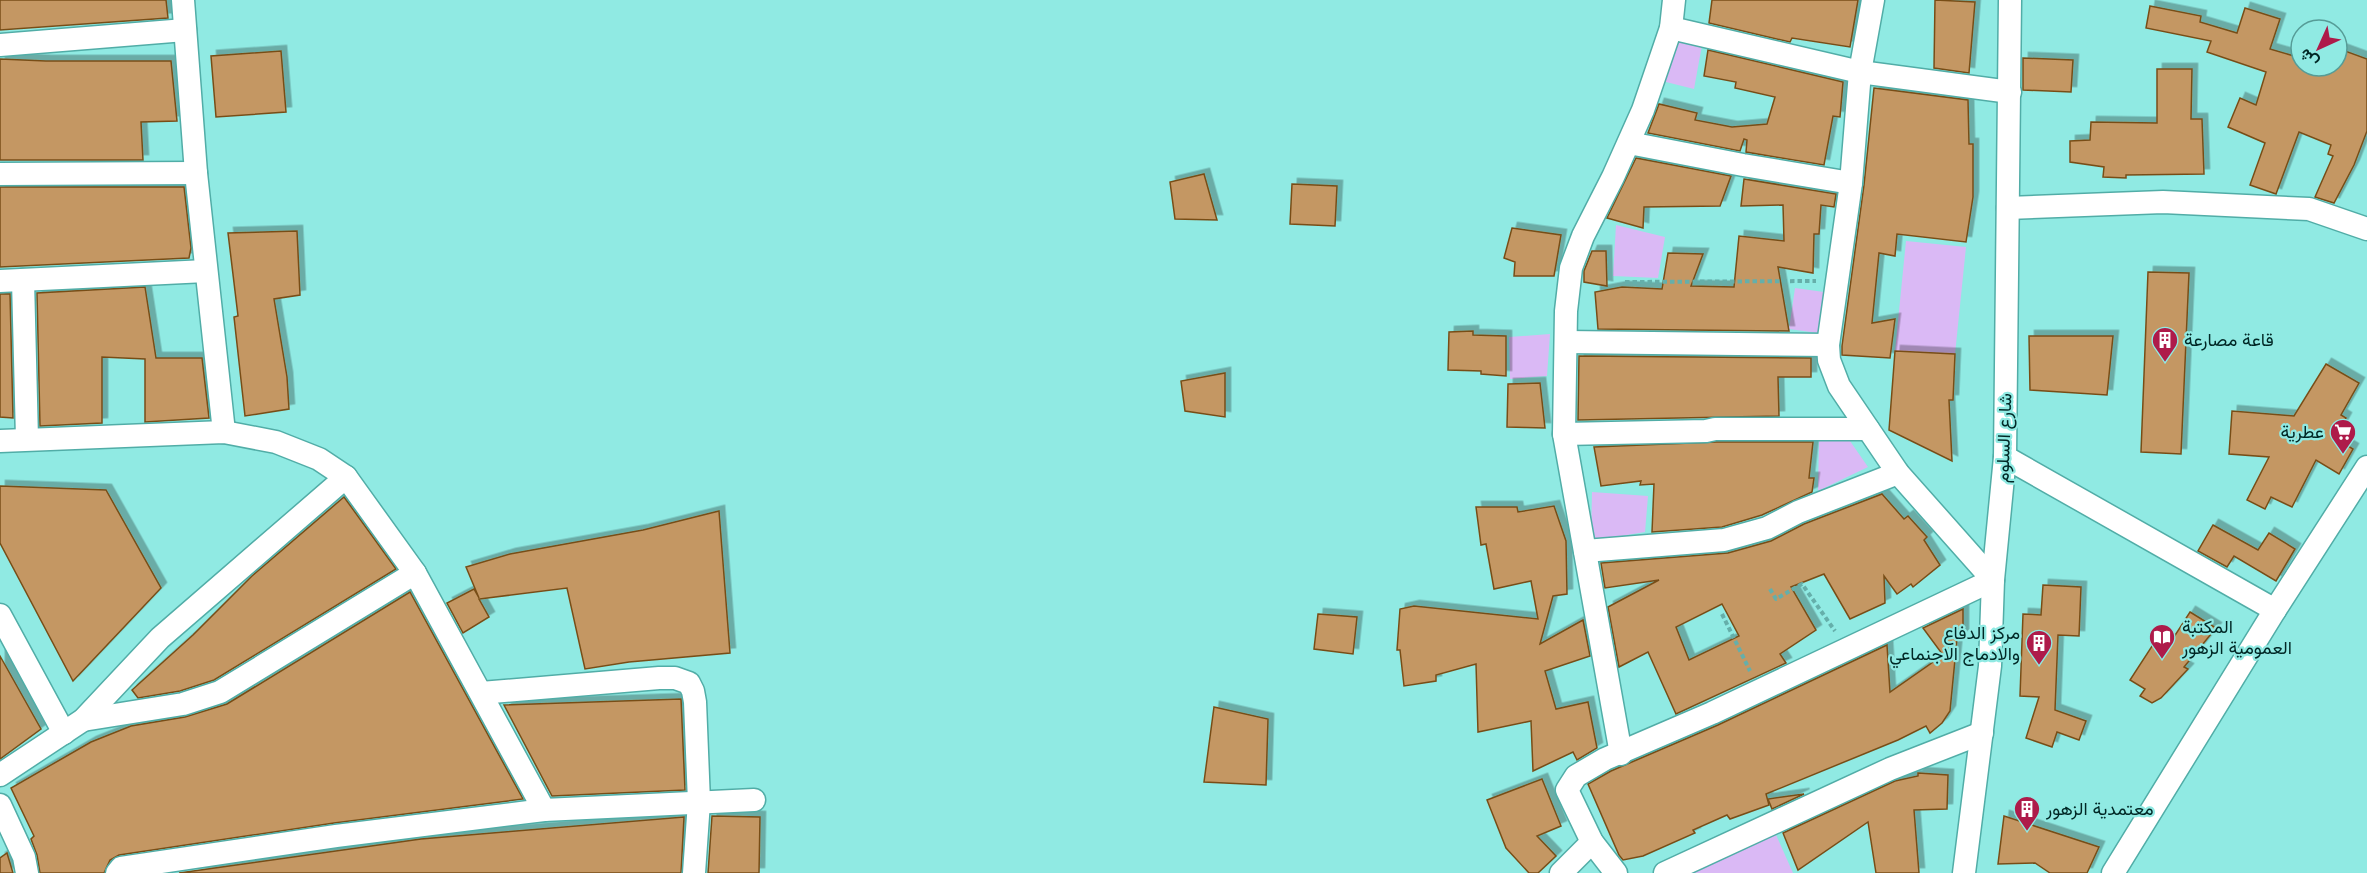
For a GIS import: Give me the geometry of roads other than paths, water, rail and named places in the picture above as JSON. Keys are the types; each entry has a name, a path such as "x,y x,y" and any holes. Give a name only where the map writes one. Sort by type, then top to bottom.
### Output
{"street":[{"path":"183,0 196,173 225,432"},
{"path":"1621,754 1564,434 1566,311 1571,268 1583,236 1643,110 1671,28 1674,0"},
{"path":"1616,873 1592,842 1567,790 1576,776 1605,759 1621,754 1760,691 1994,580 1898,473 1846,398 1833,373 1828,345 1851,183 1860,72 1874,0"},
{"name":"شارع السلوم","path":"1964,873 1990,666 1994,580 2005,457 2010,0"},
{"path":"1671,28 1860,72 2010,92"},
{"path":"0,45 186,30"},
{"path":"1629,142 1743,165 1851,183"},
{"path":"0,174 196,173"},
{"path":"2008,208 2163,201 2309,209 2367,230"},
{"path":"0,281 206,271"},
{"path":"23,280 27,439"},
{"path":"1566,342 1828,345"},
{"path":"1564,434 1715,429 1868,429"},
{"path":"0,441 225,432 286,446 319,459 346,477 415,573 544,810"},
{"path":"2005,457 2275,610"},
{"path":"2113,873 2275,610 2367,467"},
{"path":"1585,551 1724,540 1767,528 1785,521 1798,512 1898,473"},
{"path":"0,775 74,726 160,638 346,477"},
{"path":"74,726 183,705 220,692 415,573"},
{"path":"0,615 74,726"},
{"path":"481,693 659,678 675,678 689,683 695,702 699,802 694,873"},
{"path":"1665,873 1890,769 1982,733"},
{"path":"117,873 121,868 163,861 544,810 754,800"},
{"path":"0,805 24,857 27,873"},
{"path":"1561,873 1592,842"}],"place":[{"name":"قاعة مصارعة","path":"2165,363"},
{"name":"عطرية","path":"2343,455"},
{"name":"المكتبة العمومية الزهور","path":"2162,660"},
{"name":"مركز الدفاع والادماج الاجنماعي","path":"2039,666"},
{"name":"معتمدية الزهور","path":"2027,832"}]}
